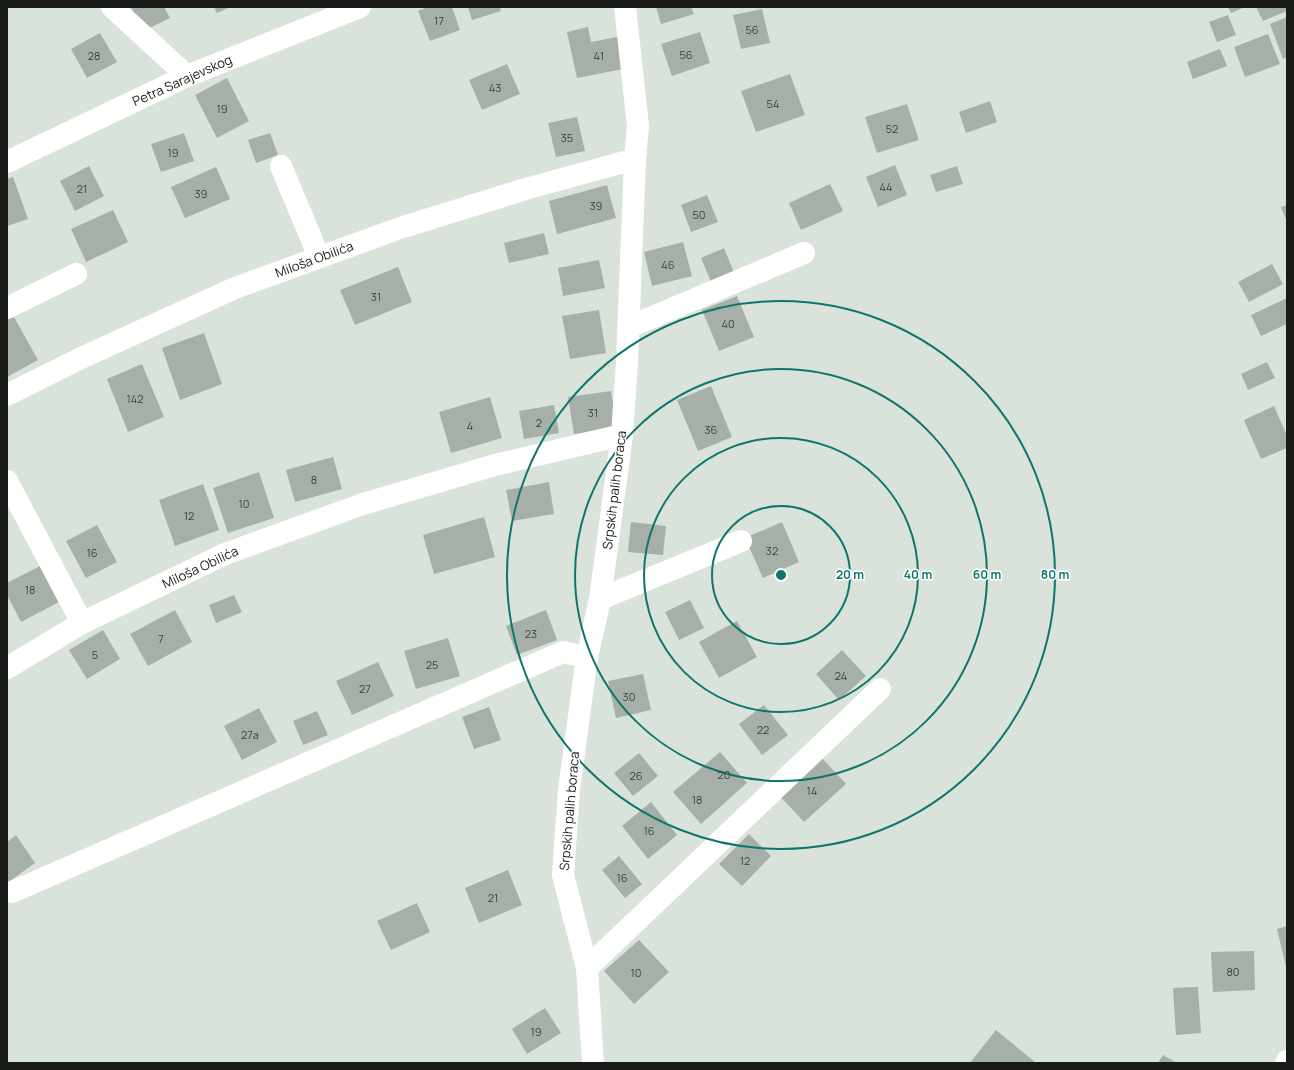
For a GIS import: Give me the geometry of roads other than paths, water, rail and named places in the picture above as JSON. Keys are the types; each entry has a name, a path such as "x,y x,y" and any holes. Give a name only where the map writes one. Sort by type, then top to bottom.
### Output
{"street":[{"path":"112,7 186,76"},
{"name":"Petra Sarajevskog","path":"7,162 186,76 360,7"},
{"name":"Srpskih palih boraca","path":"593,1063 587,968 563,875 569,790 587,657 600,599 622,436 629,327 635,159 638,126 625,7"},
{"name":"Miloša Obilića","path":"7,396 80,358 235,288 407,225 529,188 635,159"},
{"path":"281,166 319,257"},
{"path":"629,327 804,253"},
{"path":"7,308 76,274"},
{"name":"Miloša Obilića","path":"7,668 82,623 225,554 363,504 495,465 622,436"},
{"path":"9,489 82,623"},
{"path":"600,599 741,541"},
{"path":"12,892 563,652 587,657"},
{"path":"587,968 880,689"}]}
